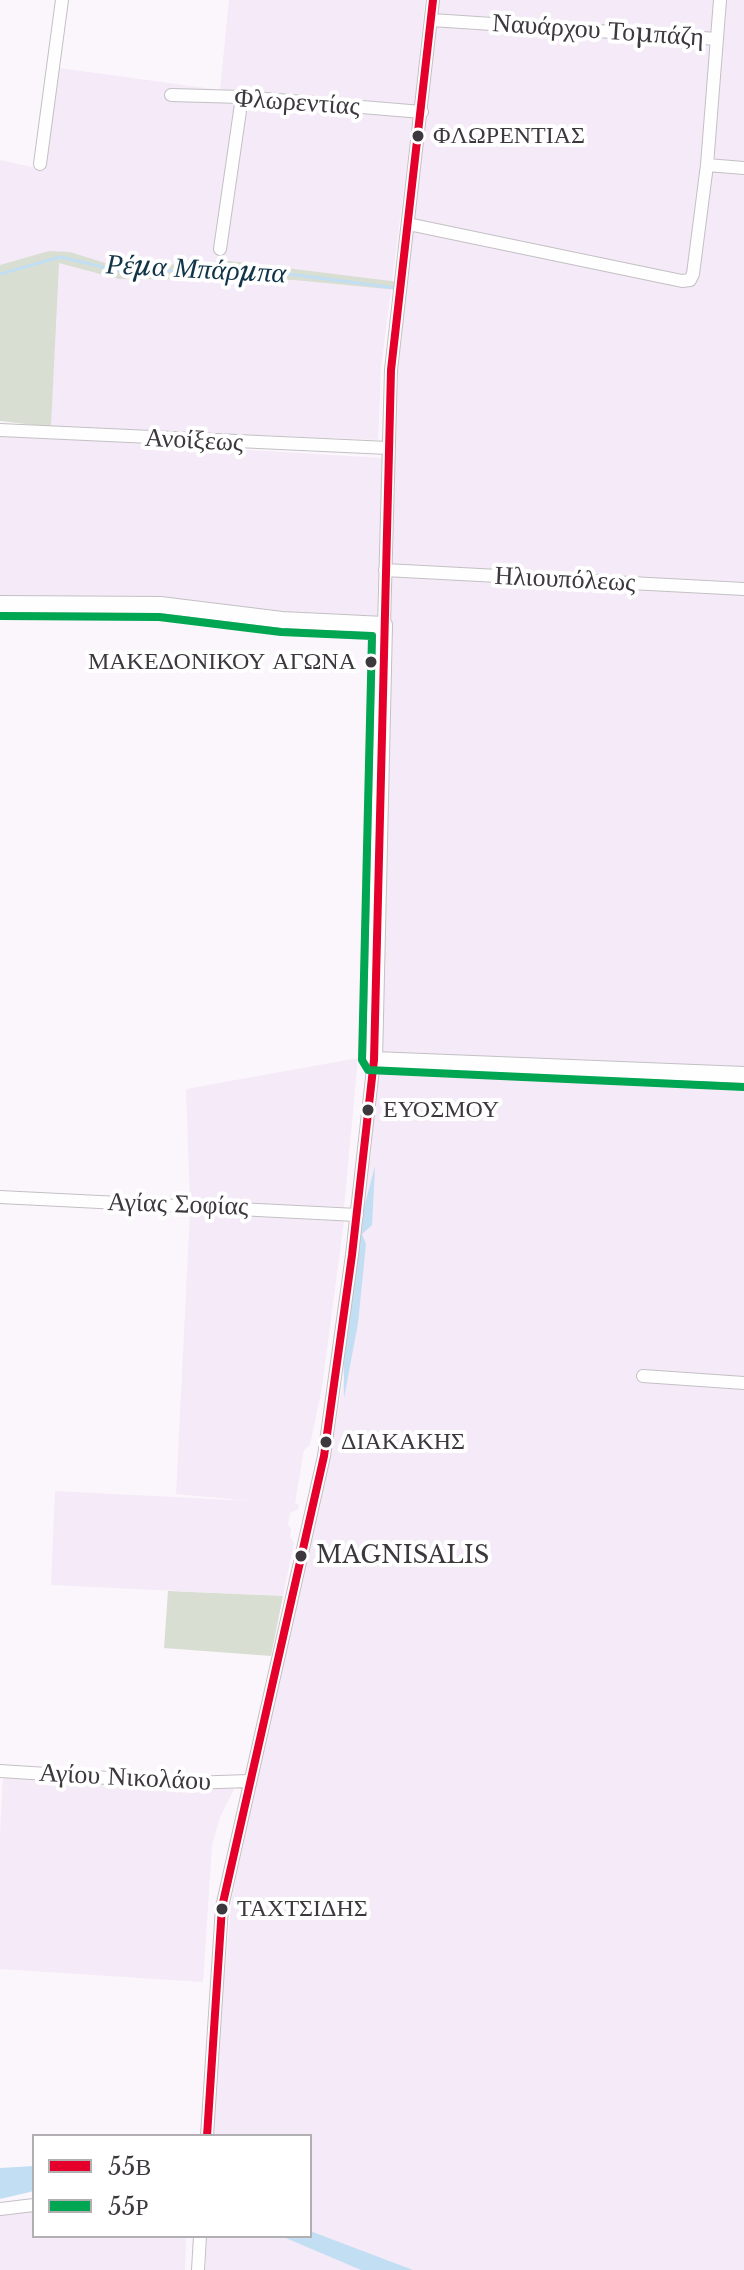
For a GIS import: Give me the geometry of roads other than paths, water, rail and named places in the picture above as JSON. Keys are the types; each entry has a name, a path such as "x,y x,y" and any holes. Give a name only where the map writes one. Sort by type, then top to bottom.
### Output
{"main road":[{"path":"0,604 149,605 282,620 384,625 374,1060 744,1075"}],"street":[{"path":"40,164 62,0"},
{"path":"384,625 391,370 433,0"},
{"name":"Ναυάρχου Τομπάζη","path":"408,224 682,281 690,280 707,165 720,0"},
{"name":"Ναυάρχου Τομπάζη","path":"432,20 717,39"},
{"name":"Φλωρεντίας","path":"171,95 242,97 422,112"},
{"path":"220,249 242,97"},
{"path":"707,165 744,168"},
{"name":"Ανοίξεως","path":"0,430 388,448"},
{"name":"Ηλιουπόλεως","path":"385,570 744,589"},
{"path":"207,2134 222,1907 324,1456 357,1215 374,1060"},
{"name":"Αγίας Σοφίας","path":"0,1197 357,1215"},
{"path":"643,1376 744,1383"},
{"name":"Αγίου Νικολάου","path":"0,1771 187,1783 250,1781"},
{"path":"0,2209 32,2205"},
{"path":"198,2270 200,2238"}],"water":[{"path":"375,1166 372,1225 362,1234 366,1244 358,1323 344,1398 343,1311 357,1234"},
{"path":"32,2166 32,2191 0,2199 0,2168"},
{"path":"312,2232 413,2270 361,2270 286,2238 312,2238"}],"waterway":[{"name":"Ρέμα Μπάρμπα","path":"0,274 60,257 116,270 281,273 395,288"}],"place":[{"name":"ΦΛΩΡΕΝΤΙΑΣ","path":"418,136"},
{"name":"ΜΑΚΕΔΟΝΙΚΟΥ ΑΓΩΝΑ","path":"371,662"},
{"name":"ΕΥΟΣΜΟΥ","path":"368,1110"},
{"name":"ΔΙΑΚΑΚΗΣ","path":"326,1442"},
{"name":"MAGNISALIS","path":"301,1556"},
{"name":"ΤΑΧΤΣΙΔΗΣ","path":"222,1909"}]}
